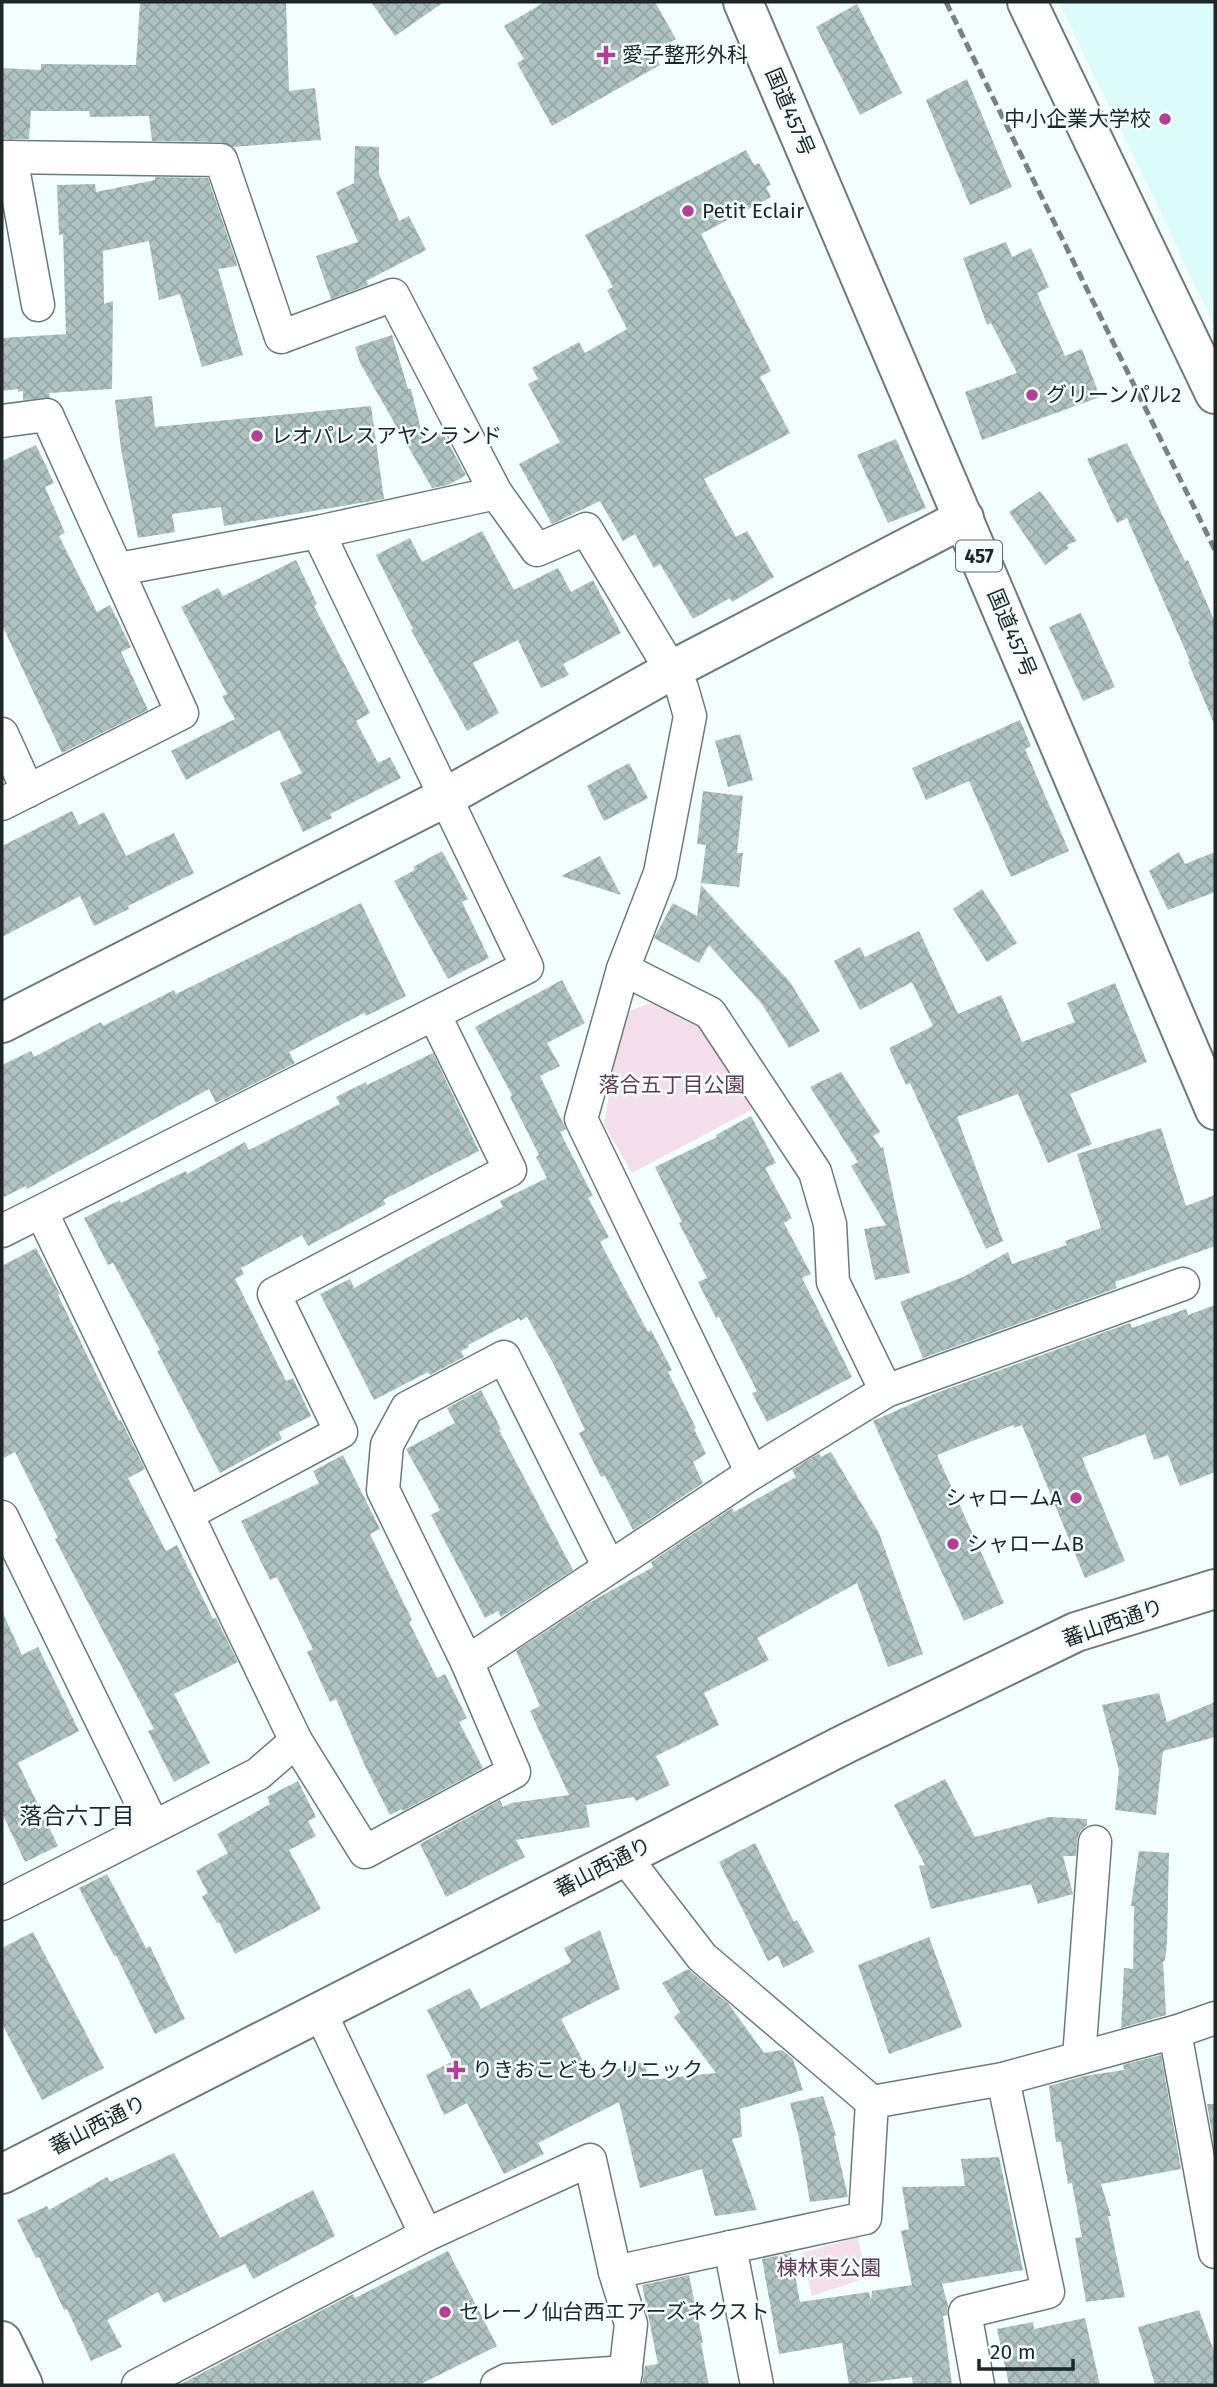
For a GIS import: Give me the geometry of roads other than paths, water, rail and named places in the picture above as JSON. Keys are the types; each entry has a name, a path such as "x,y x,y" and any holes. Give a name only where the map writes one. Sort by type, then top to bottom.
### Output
{"main road":[{"name":"国道457号","path":"743,2 1215,1110"},
{"path":"1027,2 1215,394"},
{"path":"2,1023 446,797 670,671 964,519"},
{"name":"蕃山西通り","path":"2,2174 847,1743 1076,1632 1215,1588"},
{"path":"2,2341 23,2385"}],"street":[{"path":"38,305 7,157 221,160 281,337 393,295 496,493 537,551 586,530 682,688 690,716 660,873 623,969 581,1119 752,1473"},
{"path":"2,421 47,415 182,713 15,797 2,734"},
{"path":"118,569 318,532 496,493"},
{"path":"2,1231 43,1213 527,967 318,532"},
{"path":"623,969 710,1013 815,1172 830,1224 833,1282 886,1391"},
{"path":"188,1513 341,1432 274,1294 510,1170 434,1014"},
{"path":"43,1213 296,1741 365,1852 514,1772 467,1662 383,1490 387,1445 407,1408 504,1357 609,1567"},
{"path":"467,1662 752,1473 886,1391 1183,1284"},
{"path":"2,1517 153,1826"},
{"path":"2,1904 258,1774 296,1741"},
{"path":"1079,2058 1095,1843"},
{"path":"624,1856 702,1957 872,2102"},
{"path":"320,2012 426,2235"},
{"path":"872,2102 1003,2079 1175,2032 1215,2018"},
{"path":"1175,2032 1215,2252"},
{"path":"978,2385 965,2312 1048,2292 1003,2079"},
{"path":"615,2272 865,2218 872,2102"},
{"path":"138,2385 426,2235 590,2160 615,2272 631,2324 625,2379 507,2380 498,2385"},
{"path":"730,2247 757,2385"}],"railway":[{"path":"946,2 1215,550"}],"place":[{"name":"愛子整形外科","path":"606,55"},
{"name":"中小企業大学校","path":"1165,119"},
{"name":"Petit Eclair","path":"688,211"},
{"name":"グリーンパル2","path":"1032,395"},
{"name":"レオパレスアヤシランド","path":"257,436"},
{"name":"シャロームA","path":"1076,1498"},
{"name":"シャロームB","path":"953,1544"},
{"name":"りきおこどもクリニック","path":"456,2070"},
{"name":"セレーノ仙台西エアーズネクスト","path":"445,2312"}],"district":[{"name":"落合六丁目","path":"77,1816"}],"park label":[{"name":"落合五丁目公園","path":"672,1085"},
{"name":"棟林東公園","path":"829,2268"}]}
